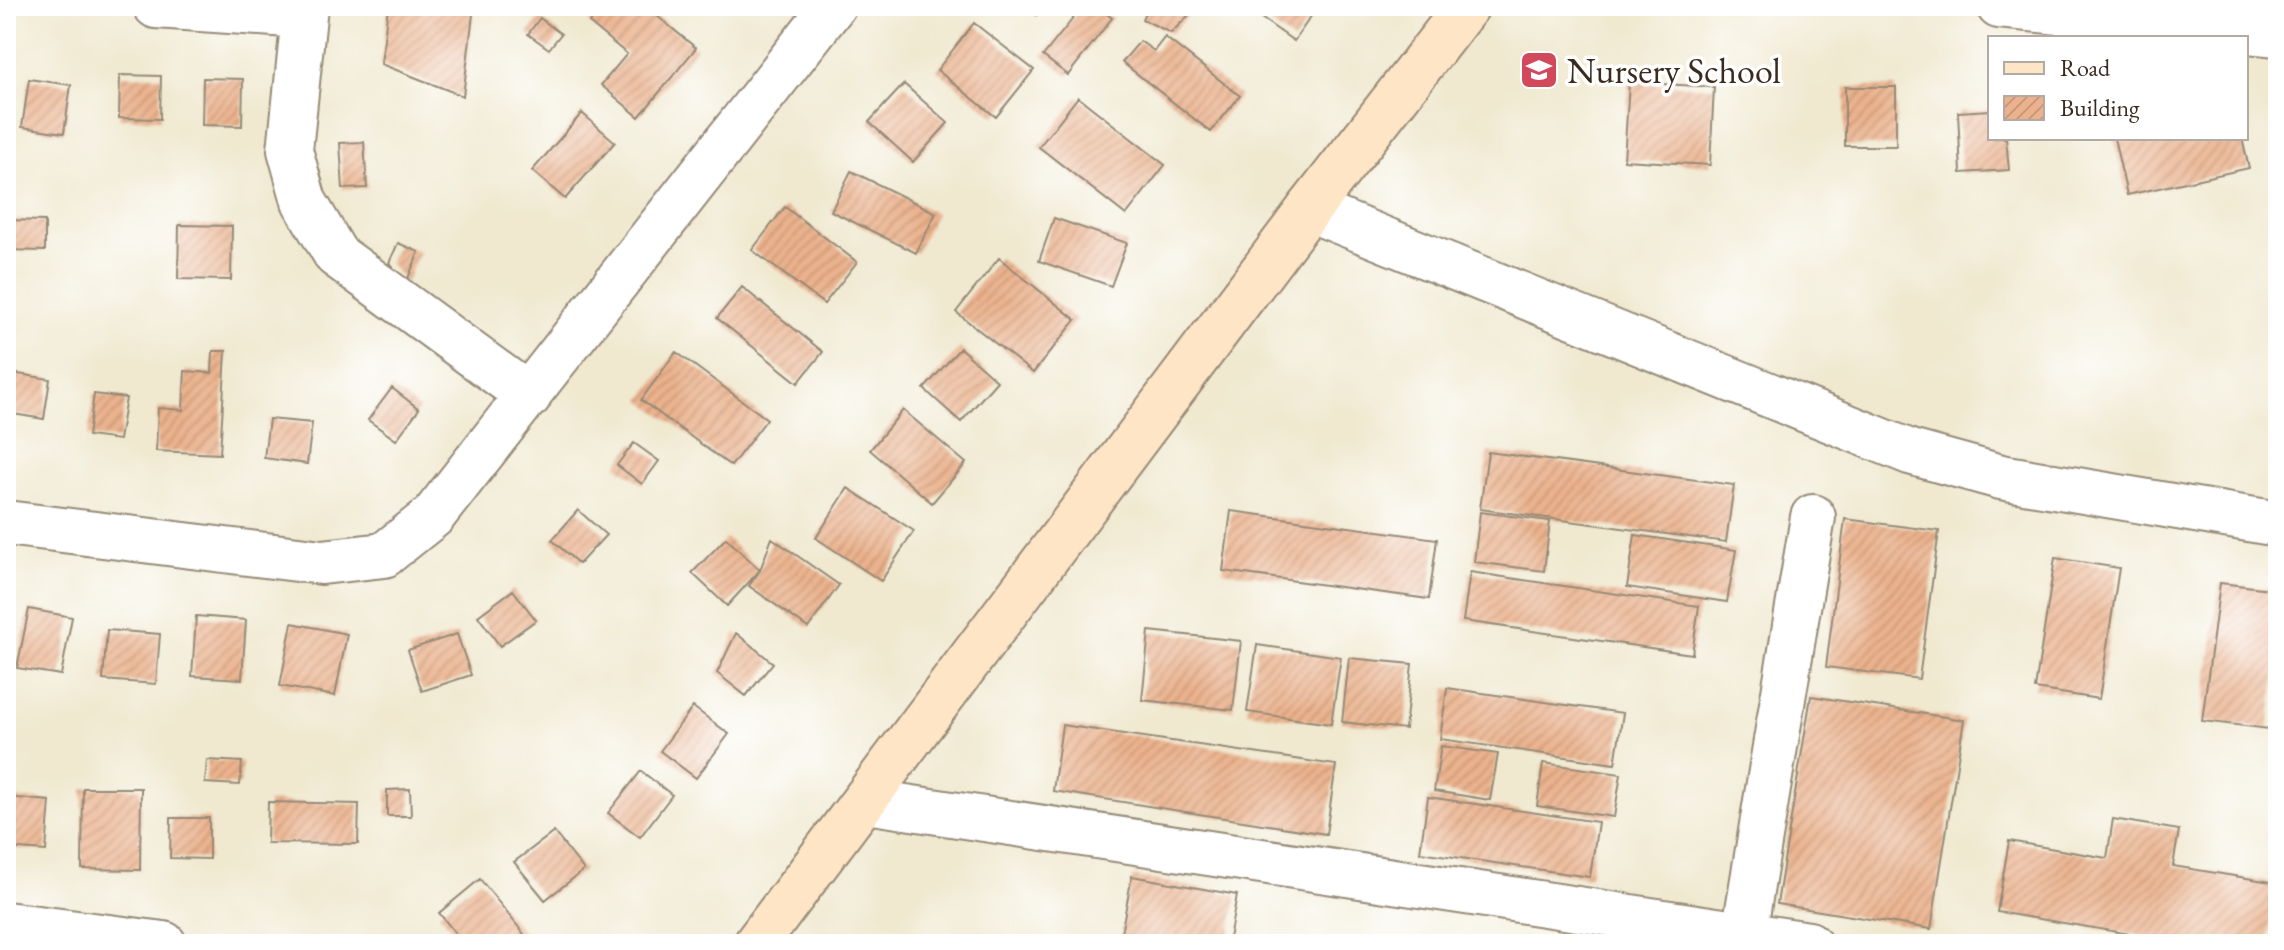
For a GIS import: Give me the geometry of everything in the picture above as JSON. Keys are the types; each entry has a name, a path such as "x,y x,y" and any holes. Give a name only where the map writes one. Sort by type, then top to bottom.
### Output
{"main road":[{"path":"756,944 1309,209 1467,6"}],"street":[{"path":"156,6 304,11 290,150 304,201 336,255 529,396"},
{"path":"6,523 322,562 384,555 433,516 833,6"},
{"path":"1999,6 2278,34"},
{"path":"1309,209 1910,452 2001,477 2278,524"},
{"path":"1744,934 1813,517"},
{"path":"866,801 1809,944"},
{"path":"6,924 164,944"}],"building":[{"path":"388,6 474,6 463,96 381,64"},
{"path":"603,6 645,6 696,48 639,117 601,85 627,54 589,23"},
{"path":"1024,6 1043,6 1036,15"},
{"path":"1083,6 1097,6 1112,18 1068,75 1043,56"},
{"path":"1148,6 1179,6 1189,15 1171,33 1142,19"},
{"path":"1244,6 1318,6 1294,41"},
{"path":"540,18 561,34 549,49 528,34"},
{"path":"974,23 1034,70 996,117 937,70"},
{"path":"1165,37 1240,96 1211,132 1122,62 1140,41 1154,51"},
{"path":"120,75 161,76 160,119 119,118"},
{"path":"203,78 243,79 242,126 202,125"},
{"path":"29,79 71,85 64,133 22,127"},
{"path":"1629,82 1714,87 1710,165 1624,160"},
{"path":"904,84 948,123 913,162 869,122"},
{"path":"1845,87 1896,87 1896,146 1845,146"},
{"path":"1078,97 1165,165 1126,215 1039,147"},
{"path":"1988,110 1988,140 2006,140 2009,170 1961,173 1958,112"},
{"path":"582,113 615,142 565,199 532,171"},
{"path":"2114,140 2242,140 2249,168 2127,195"},
{"path":"364,142 367,188 343,189 340,143"},
{"path":"851,171 936,213 916,253 831,211"},
{"path":"785,207 857,262 824,304 752,250"},
{"path":"1054,218 1127,243 1111,286 1039,261"},
{"path":"6,220 45,221 45,251 6,250"},
{"path":"179,225 232,226 231,280 178,279"},
{"path":"398,243 419,252 406,283 389,263"},
{"path":"999,258 1076,320 1033,373 956,312"},
{"path":"742,287 823,352 798,383 717,318"},
{"path":"960,348 997,381 961,422 924,389"},
{"path":"213,351 226,351 220,454 156,451 158,408 183,410 185,371 212,373"},
{"path":"676,352 767,419 731,466 641,400"},
{"path":"12,373 50,379 44,419 6,413"},
{"path":"392,388 419,409 396,440 368,420"},
{"path":"94,394 126,398 119,440 88,436"},
{"path":"903,410 966,463 932,503 870,450"},
{"path":"269,419 312,423 307,464 264,458"},
{"path":"634,443 659,461 642,484 617,465"},
{"path":"1488,452 1734,485 1726,542 1480,509"},
{"path":"848,488 914,531 881,581 816,538"},
{"path":"578,510 606,535 579,564 552,540"},
{"path":"1231,511 1437,539 1429,599 1223,571"},
{"path":"1480,512 1550,521 1544,571 1474,562"},
{"path":"1845,519 1939,531 1919,679 1826,667"},
{"path":"1635,535 1736,550 1727,602 1627,587"},
{"path":"726,538 760,570 727,606 692,573"},
{"path":"772,538 839,585 808,628 749,586 760,570"},
{"path":"2055,558 2119,568 2099,699 2035,689"},
{"path":"1470,572 1699,606 1692,654 1463,621"},
{"path":"2220,583 2278,590 2278,660 2269,729 2202,721"},
{"path":"513,590 536,620 500,646 478,616"},
{"path":"29,609 72,617 61,675 17,668"},
{"path":"196,616 246,620 242,679 192,676"},
{"path":"292,623 347,634 335,696 280,686"},
{"path":"107,630 160,634 156,684 103,680"},
{"path":"1149,631 1241,641 1233,710 1142,700"},
{"path":"736,633 773,663 746,696 717,673"},
{"path":"457,634 471,675 422,691 408,650"},
{"path":"1257,645 1341,657 1331,724 1247,712"},
{"path":"1349,658 1412,664 1405,729 1342,722"},
{"path":"1447,688 1623,713 1615,764 1440,739"},
{"path":"1811,696 1964,720 1931,929 1777,904"},
{"path":"693,707 729,734 696,778 660,751"},
{"path":"1062,725 1336,765 1326,834 1053,791"},
{"path":"1441,746 1498,754 1490,800 1434,791"},
{"path":"207,760 242,762 240,785 205,783"},
{"path":"1543,763 1621,774 1614,817 1537,806"},
{"path":"641,771 672,795 640,837 608,813"},
{"path":"83,788 141,788 140,870 82,869"},
{"path":"410,789 411,816 387,816 387,790"},
{"path":"6,797 50,801 46,851 6,848"},
{"path":"1428,797 1598,822 1590,877 1420,852"},
{"path":"268,802 359,804 358,844 267,843"},
{"path":"171,818 209,818 209,859 170,858"},
{"path":"2113,819 2179,830 2173,866 2277,883 2267,944 2190,944 1997,912 2009,841 2107,858"},
{"path":"554,832 584,870 545,900 514,862"},
{"path":"1132,876 1237,895 1228,944 1119,944"},
{"path":"480,879 524,934 512,944 464,944 439,913"},
{"path":"1571,939 1590,942 1590,944 1570,944"}],"place":[{"name":"Nursery School","path":"1539,70"}]}
